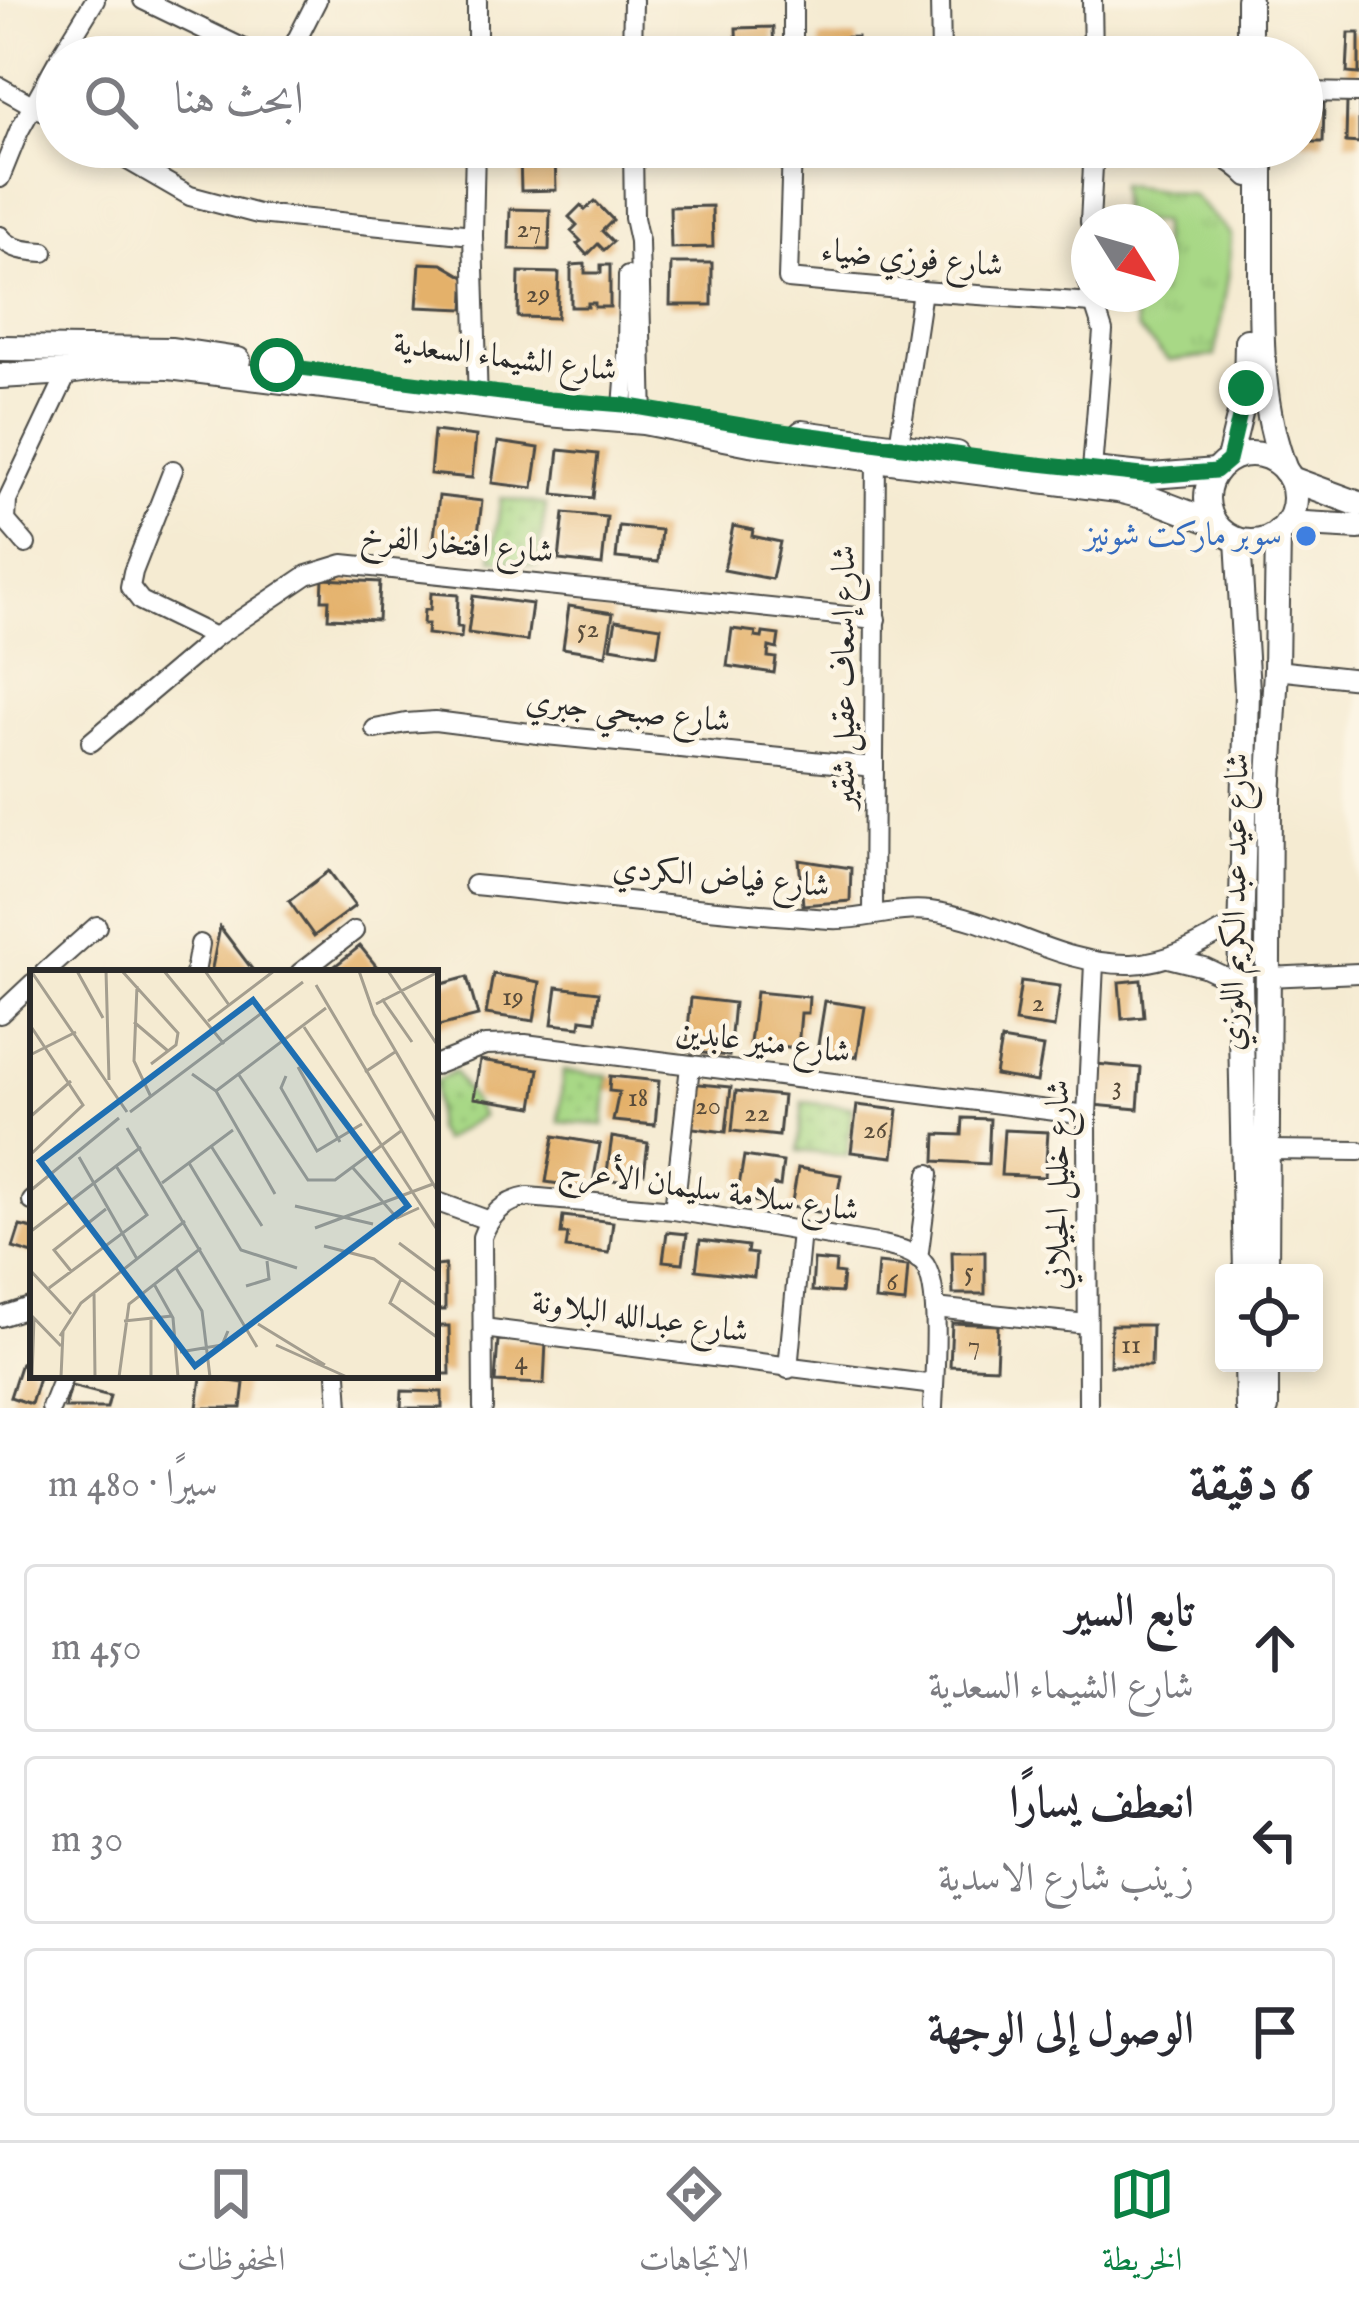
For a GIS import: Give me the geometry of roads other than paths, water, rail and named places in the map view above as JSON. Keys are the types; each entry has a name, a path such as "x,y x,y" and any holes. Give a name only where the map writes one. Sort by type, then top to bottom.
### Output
{"street":[{"path":"72,36 94,0"},
{"path":"143,0 218,36"},
{"path":"299,36 317,0"},
{"path":"477,0 477,36"},
{"path":"632,36 633,0"},
{"path":"793,0 793,36"},
{"path":"940,0 941,36"},
{"path":"1092,0 1093,36"},
{"path":"1249,0 1249,36"},
{"path":"1261,0 1261,36"},
{"path":"0,87 36,107"},
{"path":"1323,92 1359,93"},
{"path":"0,178 36,100"},
{"path":"141,168 190,196 258,214 473,236"},
{"path":"475,168 478,396"},
{"path":"633,168 639,241 633,414"},
{"name":"شارع فوزي ضياء","path":"791,168 788,279 1071,302"},
{"path":"1091,204 1093,168"},
{"path":"1238,168 1248,177"},
{"path":"1248,168 1246,388 1207,499 1214,523 1225,534 1252,542 1266,540 1283,528 1295,502 1265,401 1261,168"},
{"path":"0,236 13,247 44,252"},
{"name":"شارع إسعاف عقيل شقير","path":"873,914 876,619 884,449 922,292"},
{"path":"1092,470 1102,331 1096,312"},
{"name":"شارع الشيماء السعدية","path":"14,354 110,357 172,350 478,396 549,399 759,428 1132,492 1214,523"},
{"path":"0,391 14,354"},
{"name":"شارع الشيماء السعدية","path":"14,354 68,372 110,357"},
{"name":"شارع الشيماء السعدية","path":"0,376 14,354"},
{"path":"26,544 6,520 7,501 68,372"},
{"name":"شارع الشيماء السعدية","path":"884,449 1152,476 1222,465"},
{"path":"1222,465 1253,454 1276,461 1288,475 1359,504"},
{"path":"173,470 130,587 141,601 215,637"},
{"path":"1283,528 1359,527"},
{"name":"شارع عيد عبد الكريم اللوزي","path":"1266,1264 1269,798 1283,528"},
{"name":"شارع عيد عبد الكريم اللوزي","path":"1238,541 1247,691 1240,984 1246,1264"},
{"name":"شارع افتخار الفرخ","path":"91,742 215,637 307,575 343,564 876,619"},
{"path":"1276,670 1359,679"},
{"name":"شارع صبحي جبري","path":"375,729 435,721 874,767"},
{"name":"شارع فياض الكردي","path":"474,885 829,919 907,909 953,915 1094,963 1137,964 1168,958 1241,920"},
{"path":"47,970 97,926"},
{"path":"304,970 354,932"},
{"path":"196,970 200,944"},
{"name":"شارع فياض الكردي","path":"1168,958 1204,967 1240,984"},
{"name":"شارع خليل الجيلاني","path":"1088,1408 1088,1115 1094,963"},
{"path":"1268,977 1359,973"},
{"path":"0,1014 30,986"},
{"name":"شارع منير عابدين","path":"438,1064 484,1045 525,1045 1088,1115"},
{"path":"674,1210 690,1066"},
{"path":"1266,1150 1359,1151"},
{"path":"929,1174 918,1259 928,1272 935,1308 933,1408"},
{"name":"شارع سلامة سليمان الأعرج","path":"490,1220 509,1202 528,1197 674,1210 896,1248 918,1259"},
{"path":"438,1202 490,1220 481,1255 483,1408"},
{"name":"شارع عبدالله البلاونة","path":"788,1369 801,1231"},
{"path":"0,1317 30,1307"},
{"path":"935,1308 1087,1324"},
{"name":"شارع عبدالله البلاونة","path":"483,1328 934,1385"},
{"path":"1247,1372 1247,1408"},
{"path":"1266,1372 1266,1408"},
{"path":"51,1408 63,1378"},
{"path":"337,1378 339,1408"}],"place":[{"name":"سوبر ماركت شونيز","path":"1306,536"}]}
